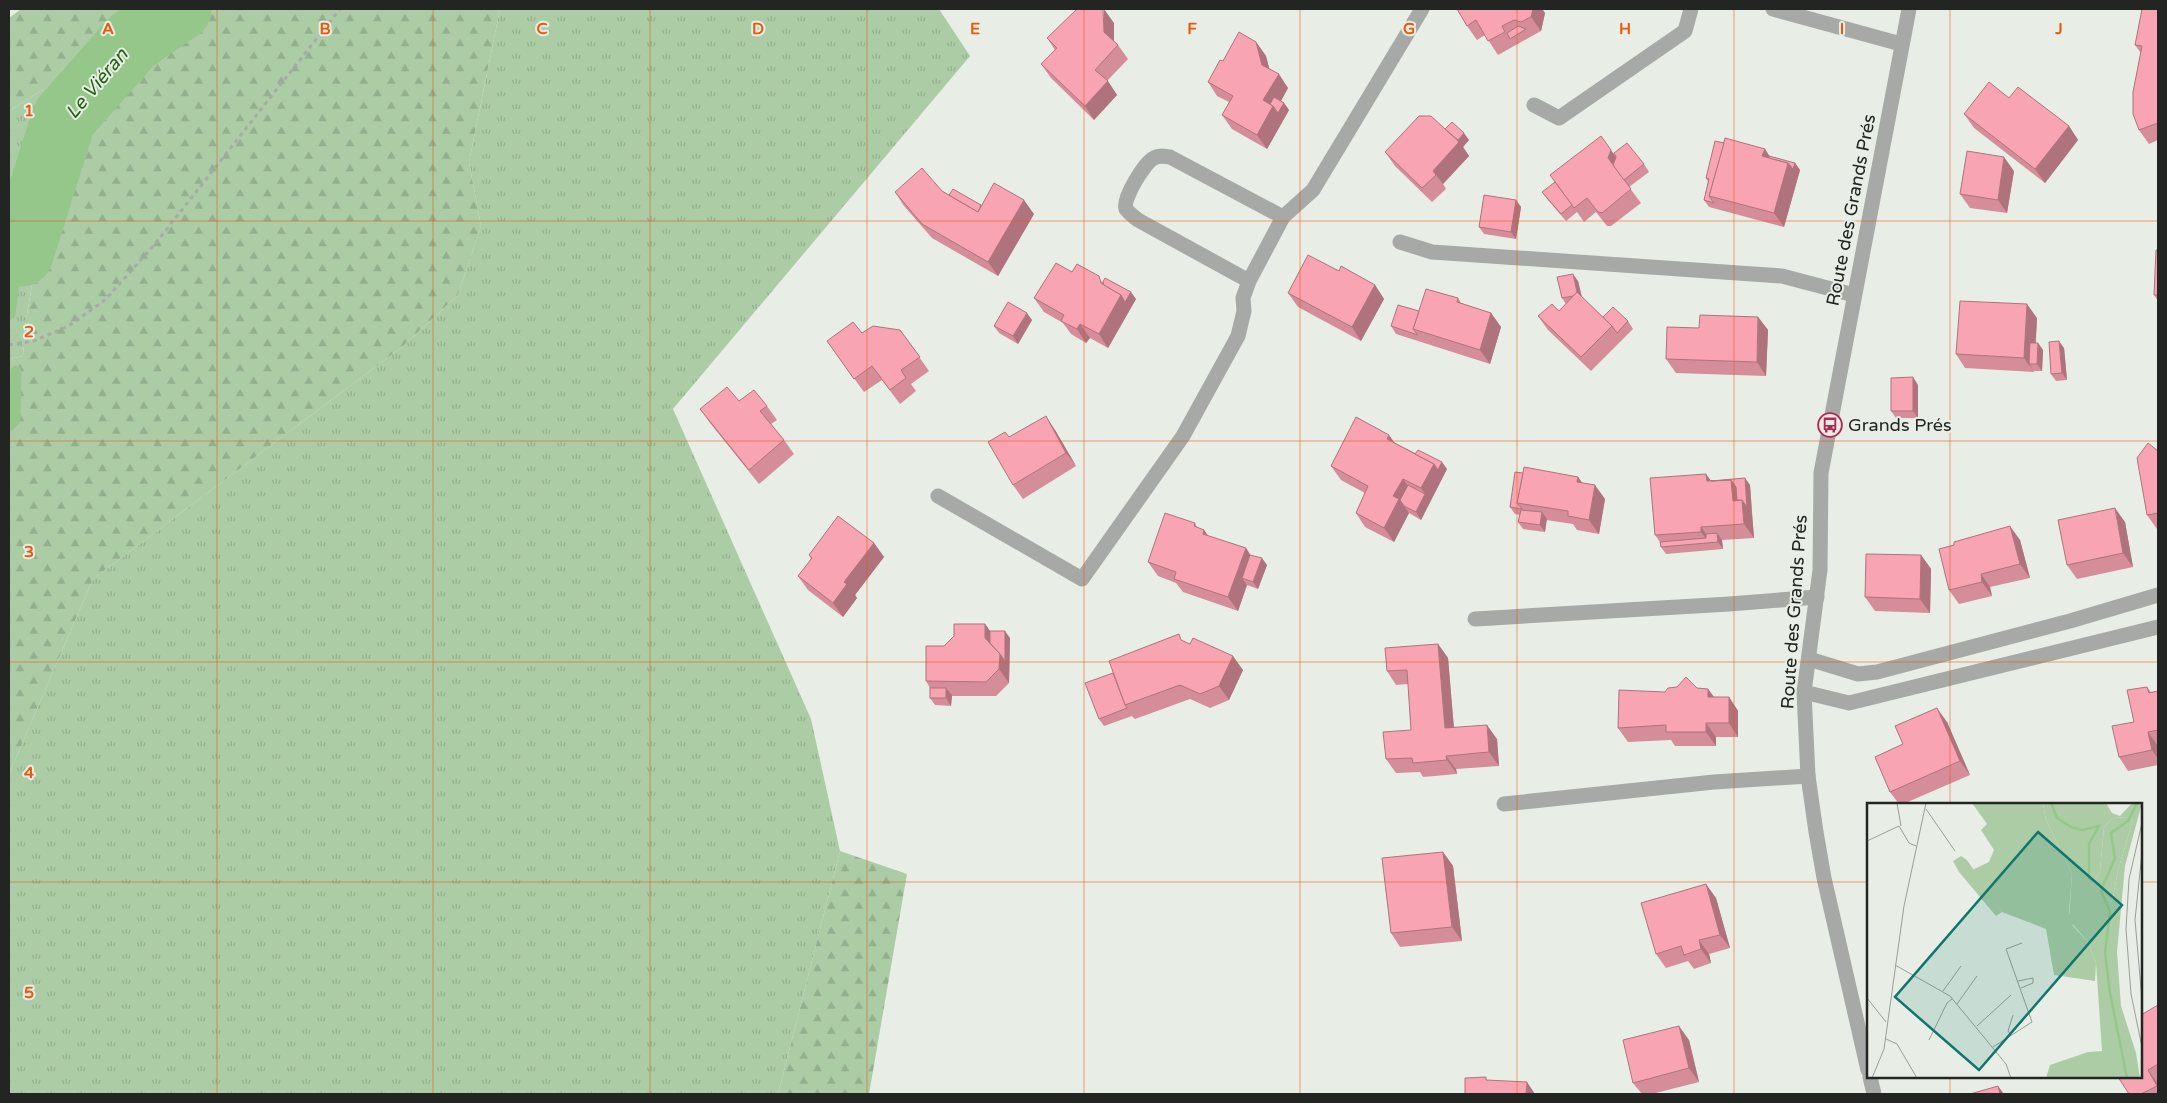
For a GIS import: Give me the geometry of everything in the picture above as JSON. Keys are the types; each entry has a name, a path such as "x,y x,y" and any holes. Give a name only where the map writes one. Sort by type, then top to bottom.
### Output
{"street":[{"path":"938,496 1082,579 1183,436 1238,336 1242,324 1244,298 1249,281 1283,217 1313,190 1422,9"},
{"path":"1534,105 1559,118 1685,30 1691,9"},
{"path":"1772,9 1902,44"},
{"name":"Route des Grands Prés","path":"1867,1066 1824,878 1808,776 1804,692 1817,597 1821,546 1821,473 1909,9"},
{"path":"1249,281 1138,220 1126,209 1127,196 1144,166 1155,157 1162,156 1170,158 1283,217"},
{"path":"1400,242 1432,252 1782,276 1854,295"},
{"path":"1809,658 1858,674 1877,672 2070,621 2158,595"},
{"path":"1475,619 1817,597"},
{"path":"1804,692 1850,703 2158,627"},
{"path":"1504,804 1714,782 1808,776"},
{"path":"1870,1078 1874,1094"}],"path":[{"path":"9,345 33,341 67,327 104,300 155,244 340,9"}],"green space":[{"path":"21,9 500,9 469,162 481,226 458,295 402,347 93,579 9,774 9,359 23,356 25,326 49,185 44,89 9,111 9,18"},
{"path":"500,9 939,9 970,56 673,409 811,719 840,851 778,1094 9,1094 9,774 93,579 402,347 458,295 481,226 469,162"},
{"path":"44,89 49,185 25,326 23,356 9,359 9,111"},
{"path":"840,851 907,874 869,1094 778,1094"}],"building":[{"path":"1077,9 1103,9 1104,32 1118,45 1095,70 1108,81 1085,106 1041,64 1057,48 1047,38"},
{"path":"1457,9 1533,9 1531,17 1521,22 1514,20 1502,26 1505,32 1488,41 1476,20 1467,26"},
{"path":"2142,9 2158,9 2158,123 2139,130 2133,114 2133,92 2142,46 2135,45"},
{"path":"1518,26 1526,29 1510,39 1507,33"},
{"path":"1239,32 1256,42 1262,65 1279,74 1263,100 1273,106 1257,135 1222,115 1233,96 1208,82 1220,60 1223,61"},
{"path":"1989,82 2009,98 2018,87 2069,126 2035,169 1964,114"},
{"path":"1274,97 1284,103 1278,113 1270,104"},
{"path":"1419,116 1431,116 1459,142 1433,171 1436,175 1422,188 1385,152"},
{"path":"1452,122 1464,133 1458,140 1445,129"},
{"path":"1601,136 1611,150 1608,158 1631,189 1602,213 1598,212 1587,198 1574,208 1550,175"},
{"path":"1725,138 1765,149 1762,156 1788,163 1774,213 1709,196"},
{"path":"1715,141 1724,143 1709,196 1714,203 1704,200 1709,179 1706,178"},
{"path":"1627,143 1644,164 1624,180 1613,165 1616,157 1614,153"},
{"path":"1967,151 2004,157 1998,200 1960,194"},
{"path":"1769,156 1795,163 1793,169 1788,163 1769,158"},
{"path":"922,168 942,191 978,212 994,183 1024,200 988,262 922,224 895,192"},
{"path":"1555,182 1572,205 1561,214 1542,192"},
{"path":"953,189 981,205 978,212 949,195"},
{"path":"1484,195 1516,200 1511,232 1479,227"},
{"path":"2156,250 2158,250 2158,295 2154,295"},
{"path":"1308,255 1339,271 1341,266 1375,285 1352,327 1288,293"},
{"path":"1056,263 1072,272 1077,264 1099,276 1101,283 1121,295 1099,334 1080,324 1077,329 1061,321 1064,315 1034,298"},
{"path":"1573,274 1577,292 1573,296 1562,298 1557,277"},
{"path":"1105,278 1131,292 1125,302 1121,295 1104,285"},
{"path":"1426,289 1458,298 1457,302 1491,313 1480,350 1413,329"},
{"path":"1577,292 1612,326 1581,357 1538,316 1552,304 1559,311"},
{"path":"1960,301 2027,304 2024,358 1956,354"},
{"path":"1008,302 1027,313 1013,336 994,326"},
{"path":"1398,305 1419,311 1413,329 1418,335 1391,326"},
{"path":"1613,307 1628,321 1617,333 1603,317"},
{"path":"1700,315 1758,317 1757,362 1666,359 1667,327 1699,328"},
{"path":"853,322 862,333 873,326 900,330 920,357 901,370 906,378 890,390 872,366 854,379 827,341"},
{"path":"2059,341 2062,373 2051,374 2049,342"},
{"path":"2030,343 2038,343 2037,364 2029,364"},
{"path":"1913,377 1913,411 1891,411 1891,378"},
{"path":"727,387 739,401 754,390 767,406 760,411 784,440 749,470 700,409"},
{"path":"1046,416 1066,453 1013,485 988,442 1005,432 1009,437"},
{"path":"1356,417 1389,435 1387,439 1434,464 1421,488 1403,479 1393,496 1399,499 1384,528 1356,513 1368,486 1331,466"},
{"path":"2148,443 2158,451 2158,513 2147,515 2137,458"},
{"path":"1418,450 1442,462 1438,470 1434,464 1415,454"},
{"path":"1524,467 1578,477 1577,482 1595,485 1589,520 1568,516 1568,511 1517,503"},
{"path":"1515,472 1523,473 1517,503 1522,509 1510,507"},
{"path":"1706,474 1707,481 1731,480 1733,501 1742,500 1744,524 1701,527 1701,532 1655,535 1650,478"},
{"path":"1745,478 1747,507 1742,500 1737,500 1736,487 1731,480 1711,481"},
{"path":"1408,485 1425,494 1416,512 1404,506 1400,500"},
{"path":"2115,508 2123,553 2067,565 2058,520"},
{"path":"1521,510 1542,512 1540,525 1518,522"},
{"path":"1165,513 1195,523 1194,526 1204,530 1203,534 1246,548 1228,597 1174,579 1176,572 1148,562"},
{"path":"838,516 874,543 844,582 847,584 833,603 798,576 812,558 809,555"},
{"path":"2010,526 2020,564 1981,574 1982,582 1949,590 1939,549 1954,545 1954,542"},
{"path":"1717,533 1718,542 1661,547 1660,542 1706,538 1706,534"},
{"path":"1866,554 1921,555 1920,599 1865,597"},
{"path":"1250,555 1262,558 1253,582 1242,578"},
{"path":"954,624 985,624 985,638 1000,654 999,669 986,682 926,681 926,646 944,646 954,636"},
{"path":"990,631 1005,631 1005,661 990,643"},
{"path":"1179,634 1181,640 1190,644 1193,638 1233,656 1219,686 1200,694 1180,685 1125,705 1109,661"},
{"path":"1438,644 1445,728 1487,725 1489,752 1446,756 1447,760 1413,763 1412,758 1386,759 1383,732 1411,730 1407,670 1387,671 1385,648"},
{"path":"1113,673 1127,708 1099,719 1085,683"},
{"path":"1686,677 1697,688 1708,689 1708,697 1729,697 1729,723 1706,723 1706,732 1666,732 1666,725 1618,728 1619,690 1665,692 1668,688 1677,687"},
{"path":"2147,687 2149,693 2158,691 2158,730 2148,732 2152,750 2119,757 2112,726 2134,722 2127,690"},
{"path":"930,688 946,688 946,698 930,698"},
{"path":"1937,708 1960,761 1890,792 1875,757 1903,744 1895,726"},
{"path":"1443,852 1452,927 1391,933 1382,858"},
{"path":"1706,884 1720,935 1699,940 1701,949 1684,955 1681,946 1656,954 1641,903"},
{"path":"2158,1005 2158,1064 2148,1070 2157,1086 2141,1094 2129,1094 2119,1078 2142,1078 2142,1014"},
{"path":"1679,1026 1689,1068 1633,1083 1623,1040"},
{"path":"1486,1077 1486,1080 1527,1082 1526,1094 1465,1094 1465,1078"},
{"path":"1998,1086 2000,1094 1970,1094"}],"waterway":[{"name":"Le Viéran","path":"21,254 64,118 132,41 179,9"},
{"path":"10,314 13,289 21,254"},
{"path":"9,426 15,420 16,371"}],"place":[{"name":"Grands Prés","path":"1830,425"}]}
